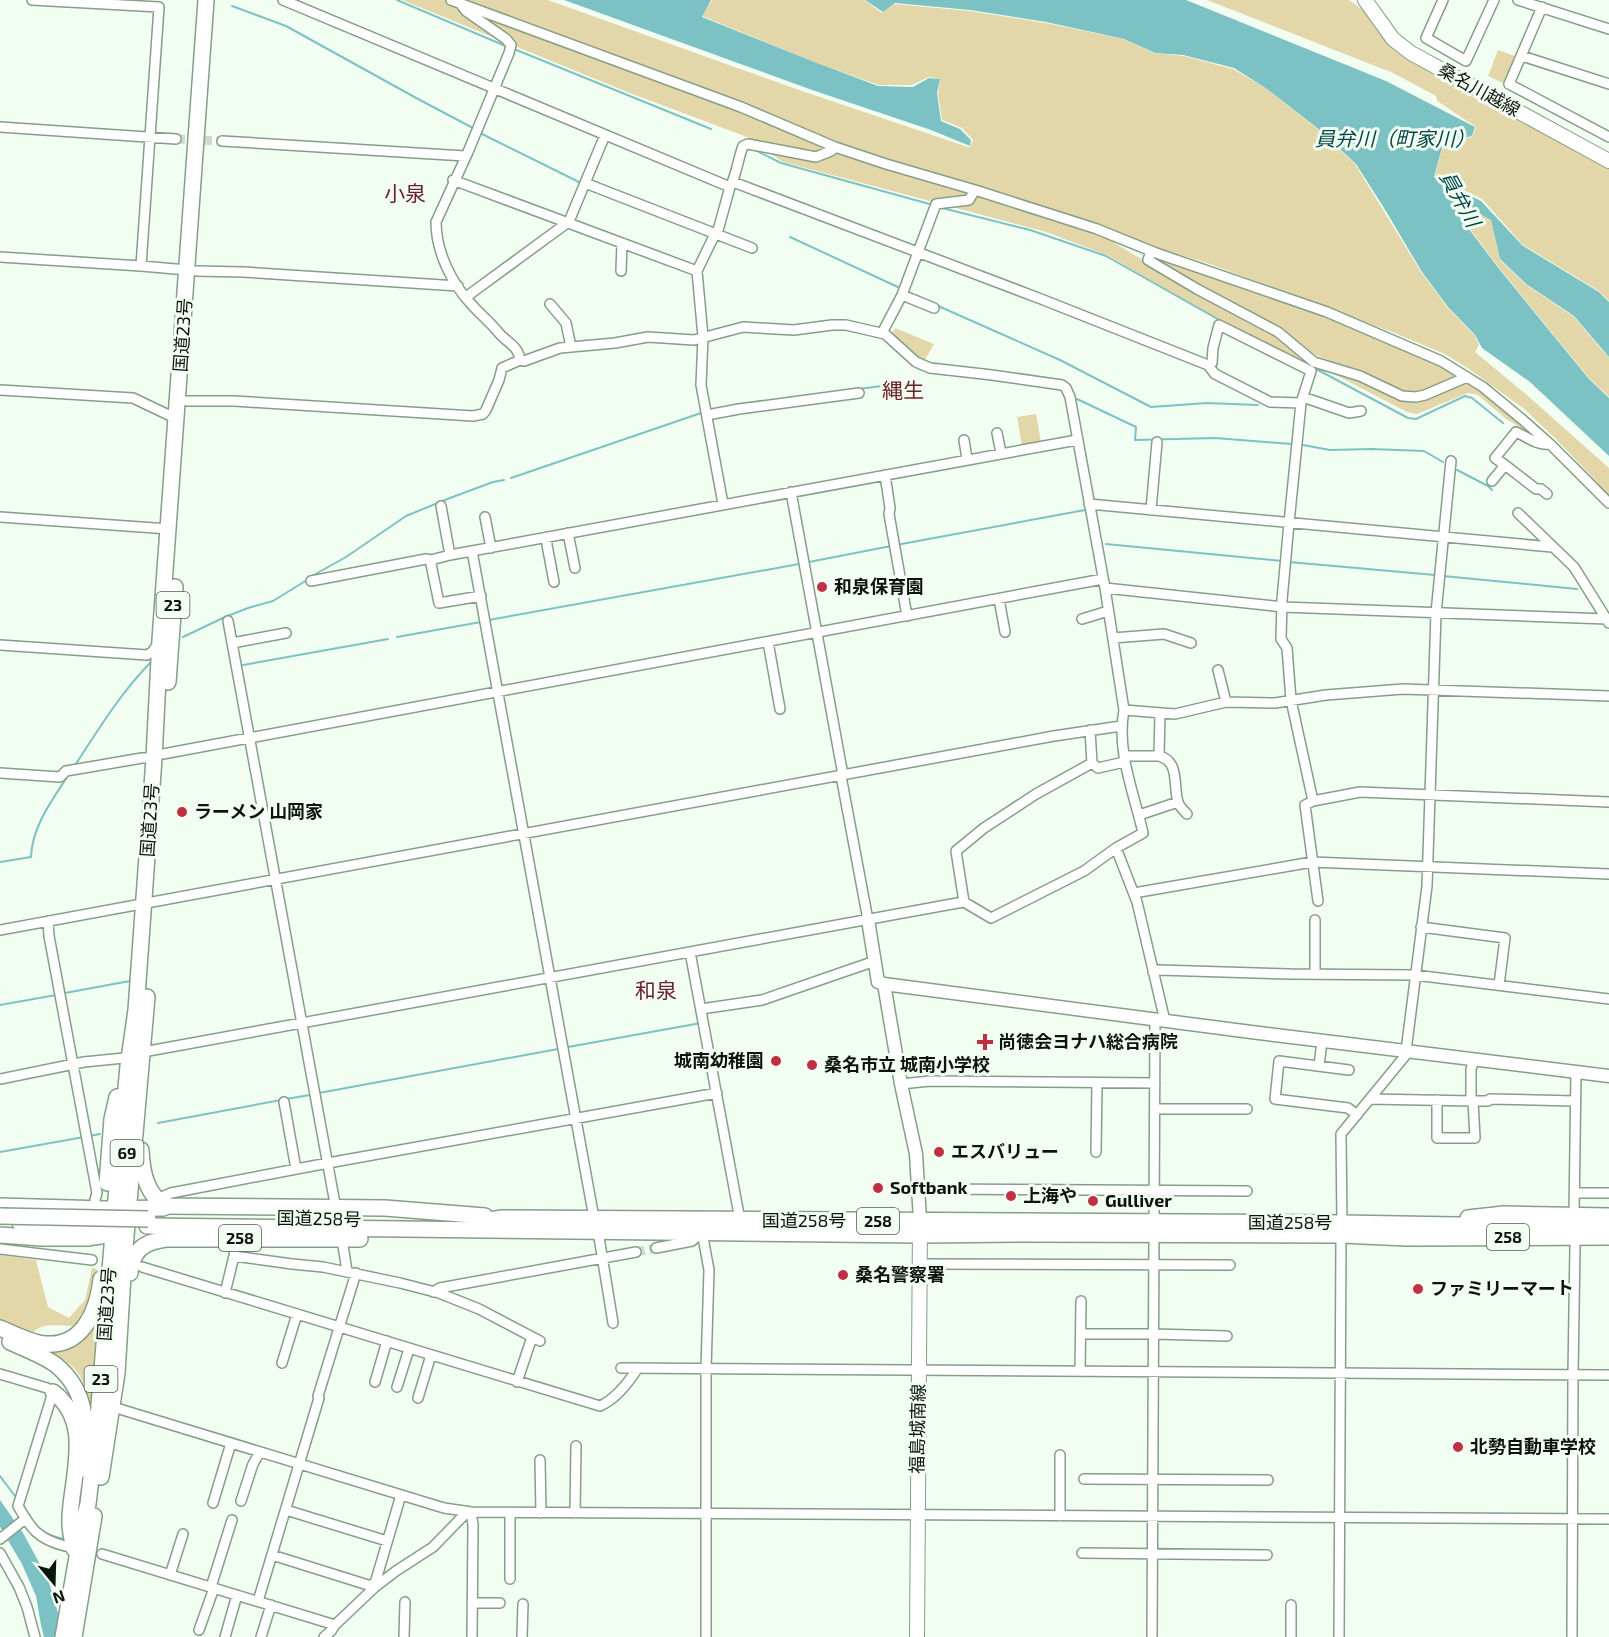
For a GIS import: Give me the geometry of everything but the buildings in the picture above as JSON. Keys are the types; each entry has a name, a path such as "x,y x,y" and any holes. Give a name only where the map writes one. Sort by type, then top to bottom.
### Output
{"main road":[{"name":"国道23号","path":"138,1102 143,1052 149,902 159,756 187,401 206,0"},
{"name":"国道23号","path":"159,756 160,640 177,419 217,0"},
{"name":"桑名川越線","path":"1365,0 1393,39 1411,53 1609,161"},
{"name":"国道23号","path":"63,1637 72,1627 113,1407 117,1374 124,1259 113,1207 112,1119 126,1062 126,1048 131,1042 149,902"},
{"path":"0,1206 163,1208 162,1202 148,1188 142,1171 138,1102"},
{"name":"69","path":"113,1207 134,1104 138,1102"},
{"name":"258","path":"162,1202 237,1211 384,1209 502,1218"},
{"path":"0,1328 40,1343 55,1343 69,1339 86,1326 94,1310 100,1288 107,1233 113,1207"},
{"path":"1445,1225 1473,1216 1504,1214 1609,1216"},
{"path":"0,1217 15,1223 86,1225 107,1233 121,1244 124,1259"},
{"name":"国道258号","path":"0,1217 470,1230 740,1220 920,1227"},
{"name":"国道258号","path":"0,1225 247,1218 490,1220 502,1218 702,1232 920,1227 1342,1229 1445,1225 1609,1226"},
{"name":"福島城南線","path":"917,1637 920,1227"},
{"name":"国道258号","path":"1342,1229 1407,1238 1609,1237"},
{"name":"258","path":"117,1374 132,1260 146,1244 166,1239 237,1236 412,1238 470,1230"},
{"name":"国道23号","path":"72,1627 76,1561 88,1504 99,1418 107,1233"},
{"path":"0,1235 87,1238 107,1233"},
{"path":"1407,1238 1442,1245 1609,1246"},
{"path":"0,1336 56,1364 73,1383 81,1397 86,1427 81,1502 83,1523"},
{"path":"53,1392 71,1411 78,1432 69,1520 76,1561"}],"street":[{"path":"32,0 157,4 159,8 141,266"},
{"path":"282,0 605,135 732,185 917,252 1208,365 1215,374 1270,402 1302,400 1349,413 1361,411"},
{"path":"451,0 741,108 835,147 1097,229 1151,251 1327,312 1441,361 1484,387 1550,444 1609,503"},
{"path":"1443,0 1426,38 1466,61 1494,0"},
{"path":"1518,0 1540,4 1609,28"},
{"path":"461,4 466,11 506,39 511,47 439,214 436,232 444,262 458,286 472,306 492,324 499,334 514,345 520,360"},
{"path":"1540,4 1522,56 1509,84 1609,137"},
{"path":"1522,56 1609,84"},
{"path":"0,127 176,139"},
{"path":"466,297 567,223 605,135"},
{"path":"222,141 465,156"},
{"path":"723,504 701,385 703,337 696,271 717,234 743,146 748,144 816,157 831,152 835,147"},
{"path":"453,180 696,271"},
{"path":"585,183 752,248"},
{"path":"882,333 902,295 935,207 969,200 975,190"},
{"path":"621,271 622,243"},
{"path":"1151,251 1149,260 1197,289 1278,332 1313,367"},
{"path":"0,257 192,271 243,272 458,286"},
{"path":"902,295 934,308"},
{"path":"550,304 566,322 571,346"},
{"path":"143,1052 964,902 991,918 1084,871 1116,848 1143,833 1124,759 1121,726 1124,710 1104,584 1070,397 1062,385 930,368 916,362 882,333 846,325 832,325 794,330 743,327 686,340 648,337 615,343 560,348 502,368 486,410 477,416 234,401 187,401"},
{"path":"1208,365 1212,363 1219,325 1313,367 1360,376 1402,396 1425,395 1467,377"},
{"path":"1313,367 1302,400 1289,523 1281,639 1287,648 1291,700 1313,801"},
{"path":"0,390 133,398 177,419"},
{"path":"707,416 739,409 859,393"},
{"path":"997,432 1001,453"},
{"path":"1547,494 1541,489 1536,489 1495,458 1516,432 1544,445 1550,444"},
{"path":"964,440 967,459"},
{"path":"311,581 1077,440"},
{"path":"1151,510 1157,442"},
{"path":"1339,1637 1341,1134 1405,1056 1406,1051 1426,886 1436,613 1451,461"},
{"path":"1492,481 1504,465"},
{"path":"885,475 907,616"},
{"path":"791,492 878,982 1609,1077"},
{"path":"1089,504 1552,547"},
{"path":"441,506 450,555"},
{"path":"1518,513 1574,567 1608,621"},
{"path":"0,517 169,529"},
{"path":"485,517 490,548"},
{"path":"568,533 575,568"},
{"path":"547,537 554,582"},
{"path":"472,551 613,1323"},
{"path":"431,560 439,603 481,596"},
{"path":"0,774 58,777 72,770 159,756 498,691 999,599 1104,584 1283,607 1608,621"},
{"path":"999,599 1005,632"},
{"path":"1082,619 1108,611"},
{"path":"228,621 336,1209"},
{"path":"232,643 286,633"},
{"path":"1113,638 1164,634 1191,643"},
{"path":"0,645 147,655 153,652 160,640"},
{"path":"768,642 780,709"},
{"path":"1218,670 1226,702"},
{"path":"1124,710 1175,714 1226,702 1275,703 1359,692 1434,690 1609,696"},
{"path":"1159,756 1160,714"},
{"path":"0,930 1121,726"},
{"path":"1090,730 1092,763 1098,768 1124,759 1164,757 1174,770 1178,802 1187,814"},
{"path":"964,902 956,851 984,828 1036,794 1092,763"},
{"path":"1318,901 1305,805 1313,801 1360,792 1609,802"},
{"path":"1139,815 1178,802"},
{"path":"1116,848 1134,893 1153,972 1160,1020 1155,1083 1152,1637"},
{"path":"1134,893 1312,862 1609,874"},
{"path":"1315,975 1316,920"},
{"path":"48,921 97,1193 113,1207"},
{"path":"1421,927 1505,938 1499,985"},
{"path":"690,952 740,1220"},
{"path":"701,1009 762,1000 875,961"},
{"path":"1153,972 1159,970 1315,975 1415,975 1609,999"},
{"path":"884,984 916,1154 920,1227"},
{"path":"1319,1066 1322,1041"},
{"path":"1437,1100 1437,1138 1475,1138 1471,1069 1474,1060"},
{"path":"1349,1070 1279,1061 1275,1100 1348,1108 1357,1115"},
{"path":"0,1079 84,1062 126,1062"},
{"path":"1574,1215 1576,1072"},
{"path":"901,1084 930,1081 1155,1083"},
{"path":"1096,1152 1097,1083"},
{"path":"162,1202 171,1193 717,1093"},
{"path":"1370,1099 1575,1101"},
{"path":"284,1102 296,1169"},
{"path":"1155,1109 1247,1109"},
{"path":"919,1189 1247,1191"},
{"path":"1574,1193 1609,1193"},
{"path":"656,1248 692,1241 702,1232"},
{"path":"702,1232 709,1270 706,1369 705,1637"},
{"path":"225,1293 237,1236"},
{"path":"41,1238 41,1254"},
{"path":"258,1601 340,1327 352,1272 342,1239"},
{"path":"1572,1637 1575,1246"},
{"path":"0,1249 92,1260"},
{"path":"433,1292 440,1288 636,1252"},
{"path":"234,1256 308,1264 352,1272 461,1301 536,1339 518,1382"},
{"path":"920,1264 1230,1265"},
{"path":"142,1267 600,1407 623,1389 638,1368"},
{"path":"1080,1371 1081,1301"},
{"path":"282,1363 297,1314"},
{"path":"1081,1334 1227,1336"},
{"path":"375,1382 387,1341"},
{"path":"397,1387 409,1348"},
{"path":"418,1398 431,1355"},
{"path":"621,1368 1609,1375"},
{"path":"0,1374 47,1388 53,1392 18,1506 23,1520 40,1537 64,1546"},
{"path":"113,1407 444,1508 469,1512 1609,1519"},
{"path":"213,1503 231,1443"},
{"path":"575,1513 576,1446"},
{"path":"242,1501 253,1464 260,1452"},
{"path":"1060,1455 1060,1516"},
{"path":"540,1460 541,1513"},
{"path":"1084,1479 1268,1480"},
{"path":"374,1586 401,1495"},
{"path":"286,1510 387,1541"},
{"path":"324,1637 374,1586 434,1547 469,1512"},
{"path":"469,1512 473,1526 472,1637"},
{"path":"510,1513 510,1579"},
{"path":"0,1539 23,1520"},
{"path":"199,1630 232,1520"},
{"path":"170,1575 183,1534"},
{"path":"0,1553 19,1587 35,1637"},
{"path":"1082,1553 1268,1554"},
{"path":"102,1554 335,1625"},
{"path":"272,1555 374,1586"},
{"path":"225,1637 237,1595"},
{"path":"404,1637 405,1602"},
{"path":"472,1603 500,1603"},
{"path":"522,1637 523,1604"},
{"path":"261,1637 271,1605"},
{"path":"1291,1605 1291,1637"}],"shaded area":[{"path":"402,0 548,0 802,91 968,147 973,140 962,128 942,120 938,94 940,79 929,77 912,85 878,85 702,16 712,0 864,0 882,13 894,4 970,11 1046,23 1123,39 1154,53 1184,56 1233,69 1267,89 1316,128 1355,164 1421,272 1447,307 1475,336 1479,345 1475,352 1609,468 1609,495 1523,408 1445,354 1392,332 1088,221 960,180 959,187 1108,239 1267,329 1306,356 1311,364 1220,321 1107,255 1046,232 783,162 747,137 627,92"},
{"path":"1207,0 1349,0 1363,10 1388,39 1433,71 1609,168 1609,301 1599,291 1523,245 1482,199 1435,176 1443,144 1472,137 1476,127 1437,101 1436,96 1393,73"},
{"path":"1498,50 1518,57 1505,84 1488,76"},
{"path":"1457,200 1491,220 1500,260 1525,284 1574,317 1609,357 1609,397 1589,378 1500,269 1457,212"},
{"path":"1152,254 1323,314 1440,364 1454,373 1451,380 1419,393 1411,394 1398,389 1362,371 1317,356 1278,328 1151,259"},
{"path":"895,328 934,344 924,362 892,334"},
{"path":"1328,371 1357,376 1407,401 1418,401 1467,382 1474,385 1541,439 1506,419 1478,395 1468,393 1417,414 1407,412"},
{"path":"1036,414 1041,442 1022,446 1017,417"},
{"path":"0,1255 36,1260 48,1307 69,1318 85,1300 92,1268 97,1269 93,1298 82,1317 73,1326 45,1326 32,1334 0,1319"},
{"path":"100,1317 91,1413 82,1378 61,1358 38,1347 74,1342 87,1334"}],"water":[{"path":"564,0 711,0 702,17 878,86 913,87 929,78 940,79 937,93 941,121 960,129 971,140 970,146 931,130 812,90"},
{"name":"員弁川（町家川）","path":"865,0 1186,0 1386,81 1475,127 1472,136 1443,144 1434,177 1481,201 1523,246 1599,292 1609,302 1609,357 1574,316 1526,284 1500,259 1491,220 1456,201 1456,212 1500,270 1589,379 1609,398 1609,456 1530,382 1482,348 1475,335 1448,307 1422,272 1356,164 1317,128 1267,89 1234,68 1183,55 1155,53 1124,39 1046,22 970,10 895,3 883,12"},
{"path":"0,1500 23,1533 48,1579 65,1637 44,1637 36,1596 22,1564 0,1527"}],"waterway":[{"path":"397,0 508,47"},
{"path":"232,6 286,26 473,128"},
{"path":"514,49 711,129"},
{"path":"480,133 581,183"},
{"path":"753,149 781,163 933,205"},
{"path":"942,208 1030,230 1106,256 1221,321"},
{"path":"790,237 900,288"},
{"path":"907,292 920,297"},
{"path":"936,305 1060,360 1151,407 1207,403 1258,405"},
{"path":"1318,370 1408,418 1416,419 1465,396 1472,398 1503,423"},
{"path":"859,389 889,385"},
{"path":"1077,399 1136,427 1135,440 1215,438 1291,444"},
{"path":"511,478 701,413"},
{"path":"1303,445 1330,450 1424,451 1443,462"},
{"path":"1457,470 1492,490"},
{"path":"312,576 346,557 406,516 493,482 504,480"},
{"path":"896,545 1085,510"},
{"path":"1106,544 1282,561"},
{"path":"809,562 891,546"},
{"path":"1289,562 1435,575"},
{"path":"489,620 799,564"},
{"path":"1443,576 1577,589"},
{"path":"183,637 225,617 273,601 307,580"},
{"path":"397,637 481,622"},
{"path":"243,665 388,639"},
{"path":"74,767 120,698 152,661"},
{"path":"0,862 31,857 39,824 69,774"},
{"path":"65,993 130,981"},
{"path":"0,1005 56,995"},
{"path":"568,1047 701,1023"},
{"path":"319,1093 558,1049"},
{"path":"286,1099 310,1095"},
{"path":"158,1123 281,1100"},
{"path":"89,1136 100,1134"},
{"path":"0,1152 84,1137"},
{"path":"0,1476 15,1496"},
{"path":"44,1533 64,1539"}],"tunnel":[{"path":"176,139 222,141"},
{"path":"636,1252 656,1248"}],"place":[{"name":"和泉保育園","path":"822,587"},
{"name":"ラーメン 山岡家","path":"182,812"},
{"name":"尚徳会ヨナハ総合病院","path":"985,1042"},
{"name":"城南幼稚園","path":"776,1061"},
{"name":"桑名市立 城南小学校","path":"812,1065"},
{"name":"エスバリュー","path":"939,1152"},
{"name":"Softbank","path":"878,1188"},
{"name":"上海や","path":"1011,1196"},
{"name":"Gulliver","path":"1093,1201"},
{"name":"桑名警察署","path":"843,1275"},
{"name":"ファミリーマート","path":"1418,1289"},
{"name":"北勢自動車学校","path":"1458,1447"}],"district":[{"name":"小泉","path":"405,194"},
{"name":"縄生","path":"903,391"},
{"name":"和泉","path":"656,991"}],"water label":[{"name":"員弁川","path":"1460,199"}]}
